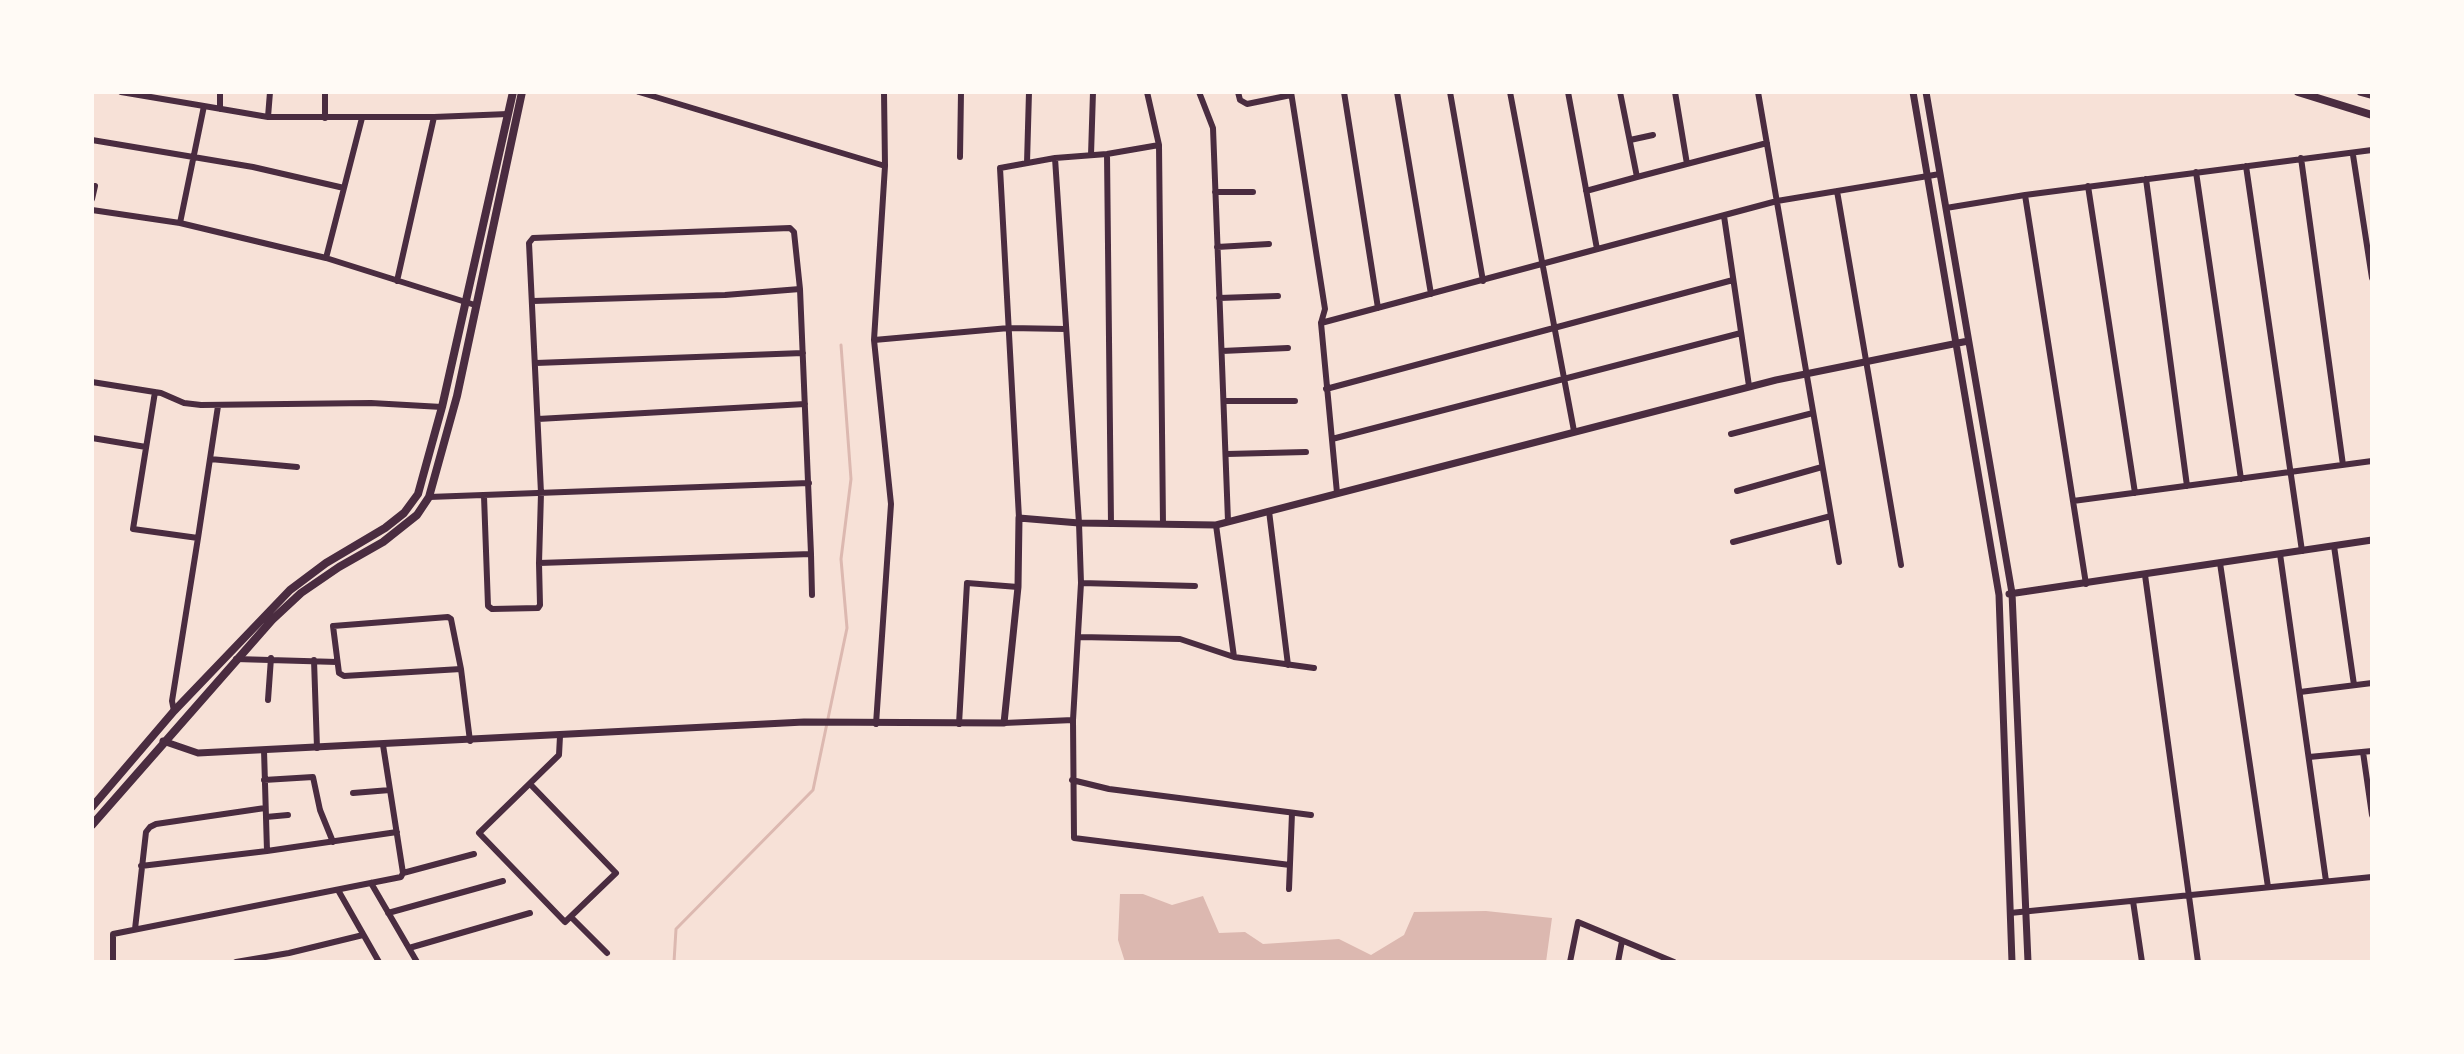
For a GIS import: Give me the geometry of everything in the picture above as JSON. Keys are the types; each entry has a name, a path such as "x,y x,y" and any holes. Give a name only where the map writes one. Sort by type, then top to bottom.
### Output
{"main road":[{"path":"92,825 236,659 301,593 383,542 417,515 429,497 457,396 470,304 513,92"},
{"path":"92,807 174,711 290,590 404,513 418,494 470,304 522,92"},
{"path":"2298,92 2372,115"},
{"path":"2361,92 2372,95"}],"street":[{"path":"121,92 268,117 508,114"},
{"path":"166,101 167,92"},
{"path":"220,92 220,109"},
{"path":"268,117 270,92"},
{"path":"325,92 325,118"},
{"path":"639,92 885,166"},
{"path":"669,102 673,92"},
{"path":"876,724 891,504 874,340 885,166 884,92"},
{"path":"960,157 961,92"},
{"path":"1027,163 1029,92"},
{"path":"1091,155 1093,92"},
{"path":"1147,92 1159,145 1163,524"},
{"path":"1199,92 1213,128 1228,521"},
{"path":"1238,92 1240,100 1247,104 1291,93 1325,309 1321,323 1337,493"},
{"path":"1344,92 1378,308"},
{"path":"1397,92 1431,294"},
{"path":"1450,92 1483,281"},
{"path":"1510,92 1574,431"},
{"path":"1568,92 1597,249"},
{"path":"1620,92 1637,177"},
{"path":"1675,92 1687,164"},
{"path":"1758,92 1839,562"},
{"path":"1913,92 1999,595 2012,962"},
{"path":"1926,92 2012,593 2028,962"},
{"path":"180,223 204,106"},
{"path":"397,281 434,117"},
{"path":"326,258 362,118"},
{"path":"1630,140 1653,135"},
{"path":"92,140 253,167 344,188"},
{"path":"1586,191 1767,143"},
{"path":"1004,723 1018,587 1019,518 1000,168 1159,145"},
{"path":"1946,208 2088,186 2301,158 2353,155 2372,150"},
{"path":"1107,154 1111,524"},
{"path":"2353,155 2372,278"},
{"path":"1055,158 1081,583 1073,720 1074,838 1290,865"},
{"path":"2301,158 2343,465"},
{"path":"2246,166 2302,551"},
{"path":"2196,172 2241,479"},
{"path":"1321,323 1777,201 1940,174"},
{"path":"2146,179 2187,486"},
{"path":"92,199 95,186"},
{"path":"2088,186 2135,493"},
{"path":"1837,191 1901,565"},
{"path":"1215,192 1253,192"},
{"path":"2025,195 2086,584"},
{"path":"92,210 180,223 326,258 470,304"},
{"path":"1724,216 1749,386"},
{"path":"484,496 488,606 492,609 538,608 541,493 529,243 533,238 790,228 794,232 800,289 812,595"},
{"path":"1217,247 1269,244"},
{"path":"1326,389 1733,280"},
{"path":"533,301 725,295 800,289"},
{"path":"1219,298 1278,296"},
{"path":"874,340 1009,328 1066,329"},
{"path":"1332,439 1741,333"},
{"path":"1019,518 1079,523 1216,525 1749,386 1968,341"},
{"path":"1222,351 1288,348"},
{"path":"536,363 803,353"},
{"path":"92,382 155,392 184,403 218,406 371,403 442,407"},
{"path":"155,392 133,529 198,538"},
{"path":"1225,401 1295,401"},
{"path":"538,419 805,404"},
{"path":"174,711 172,701 218,406"},
{"path":"1731,434 1813,413"},
{"path":"92,438 146,447"},
{"path":"1227,454 1306,452"},
{"path":"210,459 297,467"},
{"path":"2073,501 2372,461"},
{"path":"1737,491 1822,467"},
{"path":"429,497 809,483"},
{"path":"1269,511 1288,665"},
{"path":"1733,542 1831,516"},
{"path":"1216,525 1234,657"},
{"path":"1999,595 2372,540"},
{"path":"2334,546 2354,685"},
{"path":"539,563 811,554"},
{"path":"2280,554 2326,881"},
{"path":"2220,563 2268,887"},
{"path":"2145,575 2198,962"},
{"path":"959,724 967,583 1018,587"},
{"path":"1081,583 1195,586"},
{"path":"461,669 344,676 339,673 332,629 336,624 448,617 453,622 461,669 470,741"},
{"path":"1079,637 1180,639 1234,657 1314,668"},
{"path":"268,700 271,658"},
{"path":"236,659 337,662"},
{"path":"314,660 317,748"},
{"path":"2300,692 2372,683"},
{"path":"163,741 198,753 804,722 959,724 1073,720"},
{"path":"530,784 616,873 565,922 479,833 559,755 560,736"},
{"path":"383,745 403,873"},
{"path":"264,750 267,851"},
{"path":"2309,757 2372,751"},
{"path":"2363,752 2372,815"},
{"path":"264,780 313,777 320,810 333,842"},
{"path":"1072,780 1109,789 1311,815"},
{"path":"353,793 390,790"},
{"path":"135,929 146,832 156,824 265,808"},
{"path":"1289,889 1292,813"},
{"path":"266,817 288,815"},
{"path":"141,866 397,832"},
{"path":"113,962 113,934 401,877 403,873 474,854"},
{"path":"2010,913 2372,877"},
{"path":"388,913 503,881"},
{"path":"371,883 417,962"},
{"path":"338,890 379,962"},
{"path":"2133,901 2142,962"},
{"path":"409,948 530,913"},
{"path":"571,917 607,953"},
{"path":"1570,962 1578,922 1670,961"},
{"path":"236,962 363,935"},
{"path":"1618,962 1622,941"}],"shaded area":[{"path":"1120,894 1143,894 1172,905 1203,896 1219,933 1245,932 1263,944 1339,939 1371,955 1404,935 1414,912 1486,911 1552,918 1546,962 1125,962 1118,940"}],"waterway":[{"path":"674,962 676,929 813,790 847,628 841,559 851,479 841,345"}]}
